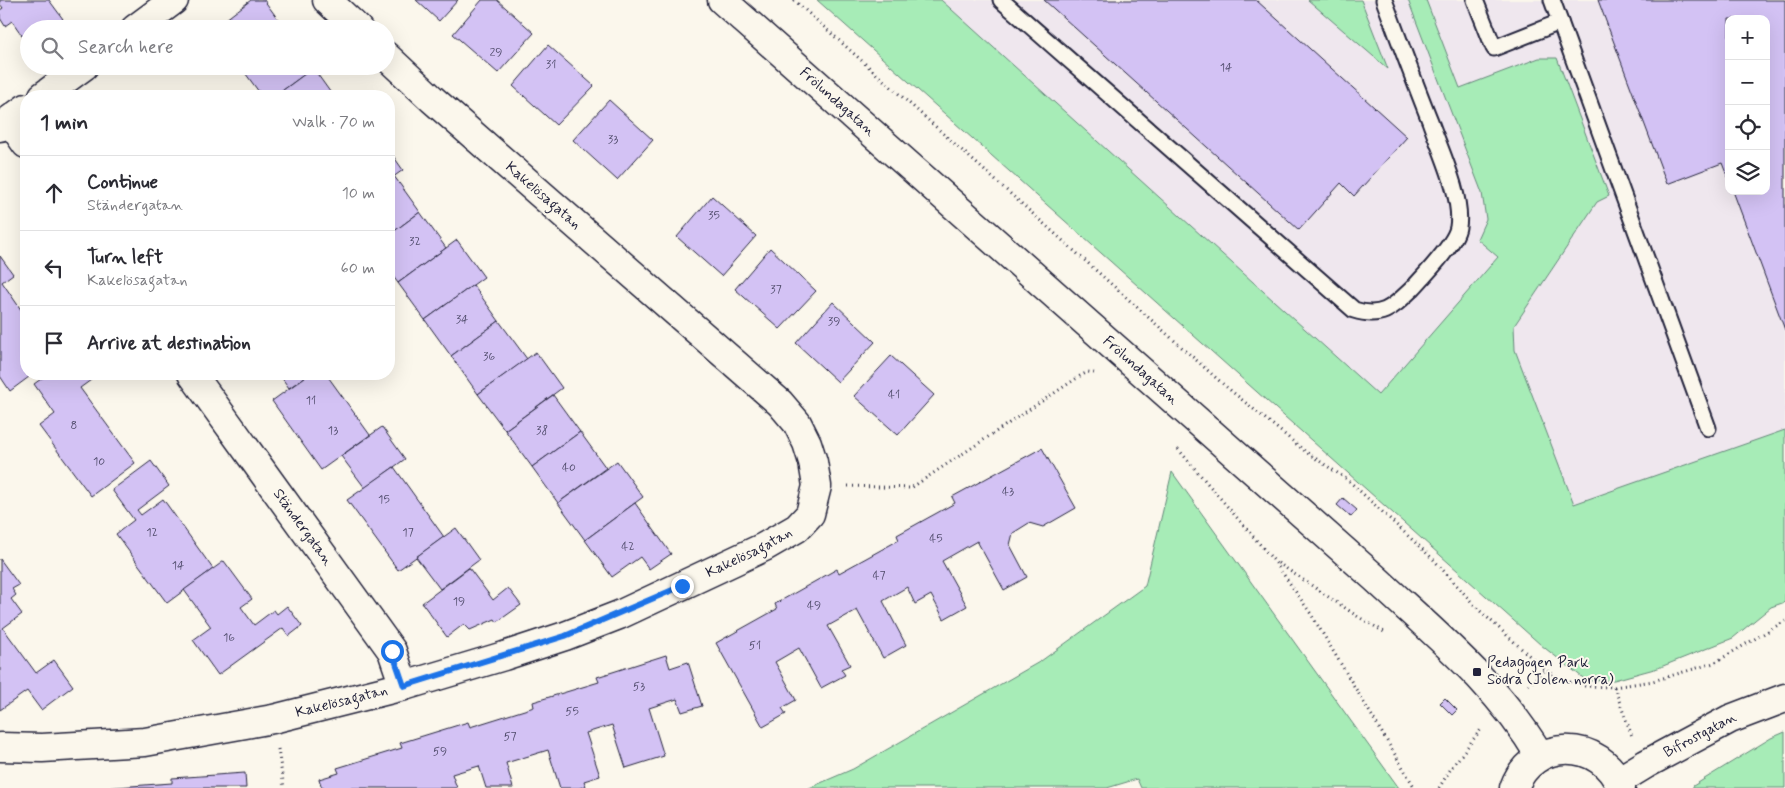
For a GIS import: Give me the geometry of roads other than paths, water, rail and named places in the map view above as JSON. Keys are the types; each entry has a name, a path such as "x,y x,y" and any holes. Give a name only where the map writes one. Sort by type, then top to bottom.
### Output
{"street":[{"path":"147,20 174,0"},
{"path":"327,0 348,20"},
{"name":"Frölundagatan","path":"722,0 1376,579 1476,672 1511,712 1540,756"},
{"name":"Kakelösagatan","path":"0,747 42,748 146,742 273,719 404,686 565,636 682,586 764,548 797,528 810,514 817,486 814,462 808,444 797,423 780,403 446,112 395,64"},
{"path":"51,90 72,75"},
{"path":"12,119 20,133"},
{"name":"Ständergatan","path":"196,380 392,651 404,686"},
{"name":"Bifrostgatan","path":"1514,788 1524,769 1540,756 1562,750 1584,752 1604,763 1610,768 1620,785 1730,719 1785,698"}],"lane":[{"path":"1001,0 1354,310 1368,314 1394,306 1418,283 1452,242 1458,228 1458,203 1446,166 1384,0"},
{"path":"1475,0 1494,48 1560,22"},
{"path":"1552,0 1708,428"}],"place":[{"name":"Pedagogen Park Södra (Jolen norra)","path":"1477,672"}]}
